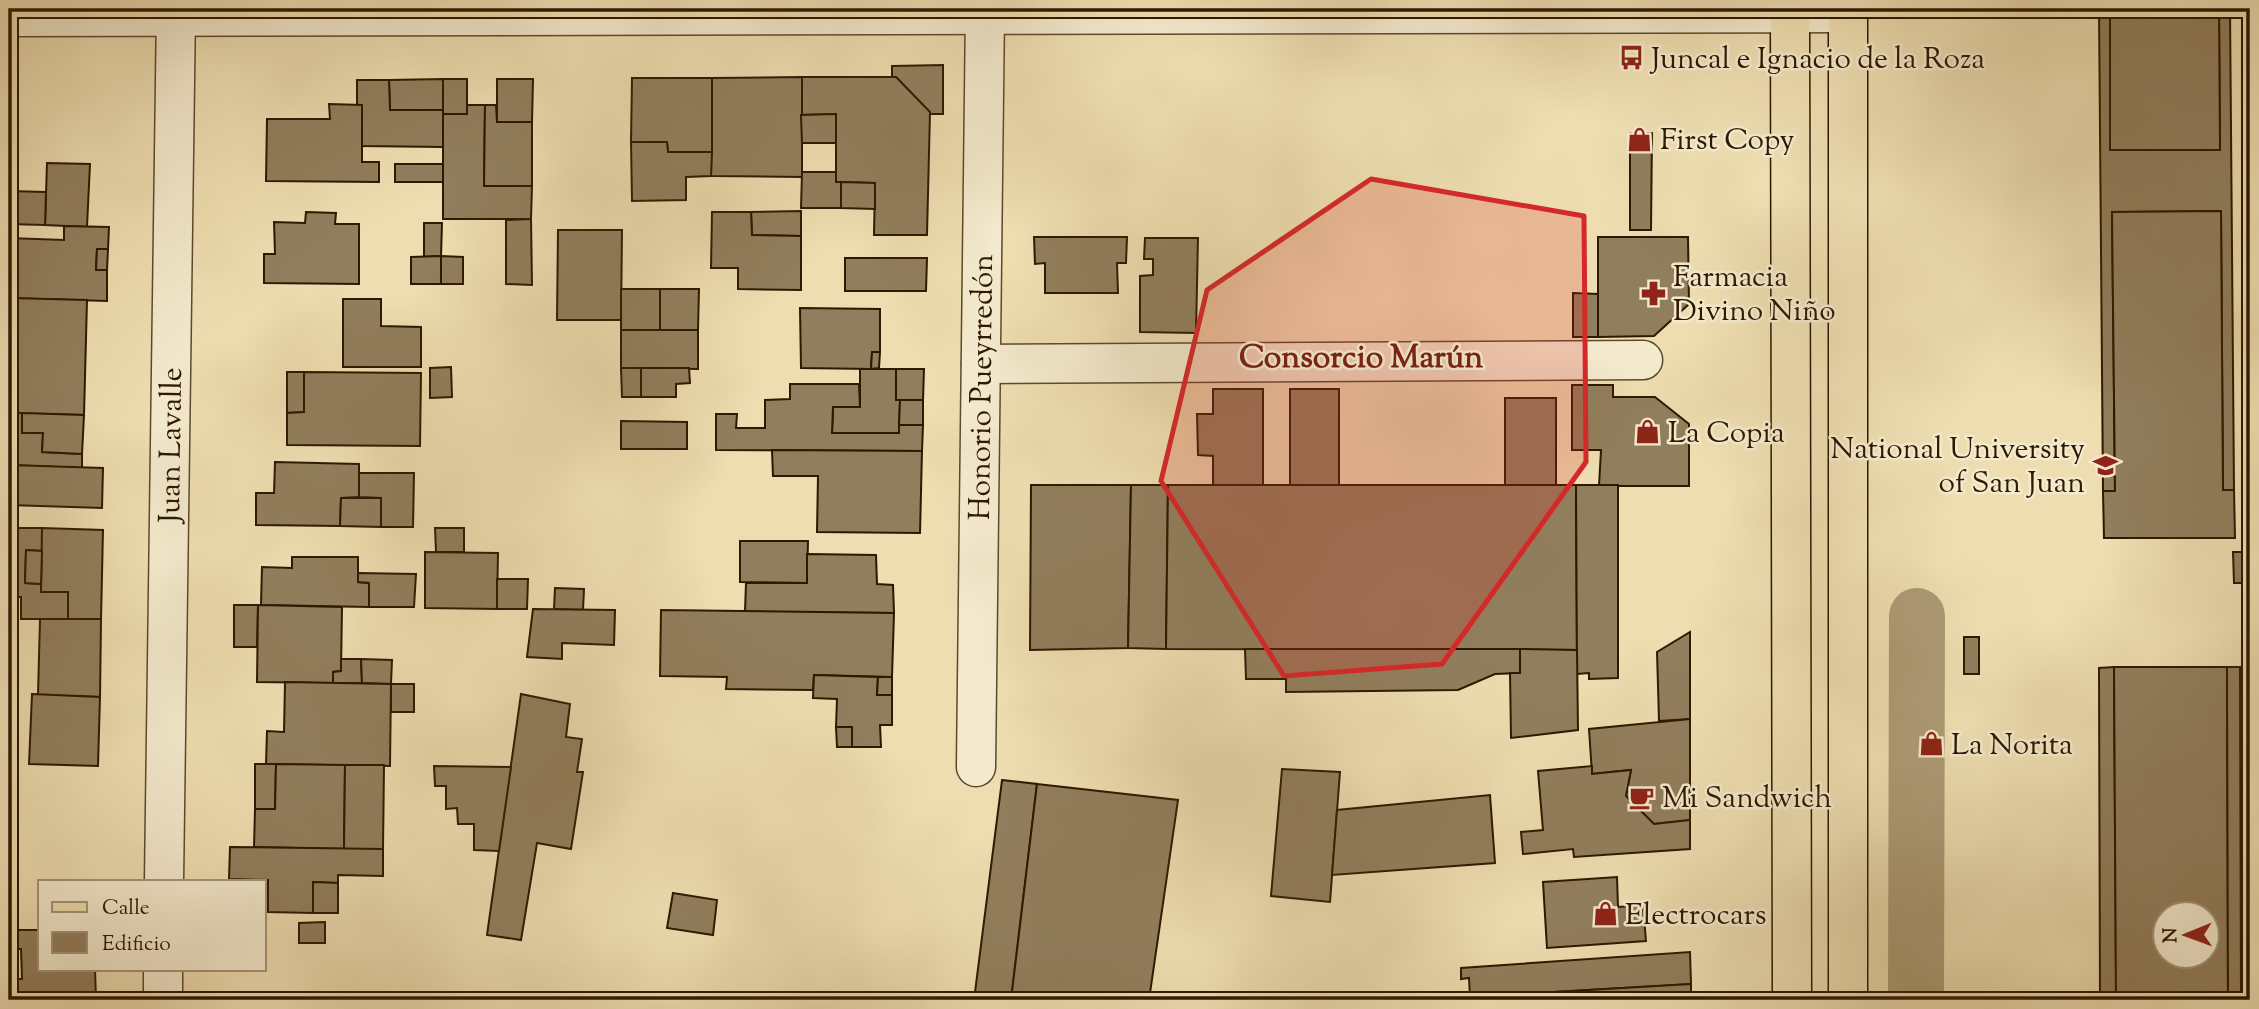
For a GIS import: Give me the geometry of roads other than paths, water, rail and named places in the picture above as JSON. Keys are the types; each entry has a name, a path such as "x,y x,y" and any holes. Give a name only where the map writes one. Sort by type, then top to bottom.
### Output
{"main road":[{"path":"1790,11 1792,1000"},
{"path":"1848,11 1849,1000"}],"street":[{"path":"9,17 176,13 1848,11"},
{"name":"Honorio Pueyrredón","path":"976,767 985,12"},
{"name":"Juan Lavalle","path":"164,880 176,13"},
{"path":"981,364 1643,360"},
{"path":"163,970 163,1000"}],"waterway":[{"path":"1916,1000 1917,616"}],"place":[{"name":"Juncal e Ignacio de la Roza","path":"1631,58"},
{"name":"First Copy","path":"1640,139"},
{"name":"Farmacia Divino Niño","path":"1653,293"},
{"name":"La Copia","path":"1648,432"},
{"name":"National University of San Juan","path":"2105,465"},
{"name":"La Norita","path":"1931,744"},
{"name":"Mi Sandwich","path":"1642,797"},
{"name":"Electrocars","path":"1605,914"}],"district":[{"name":"Consorcio Marún","path":"1361,356"}]}
